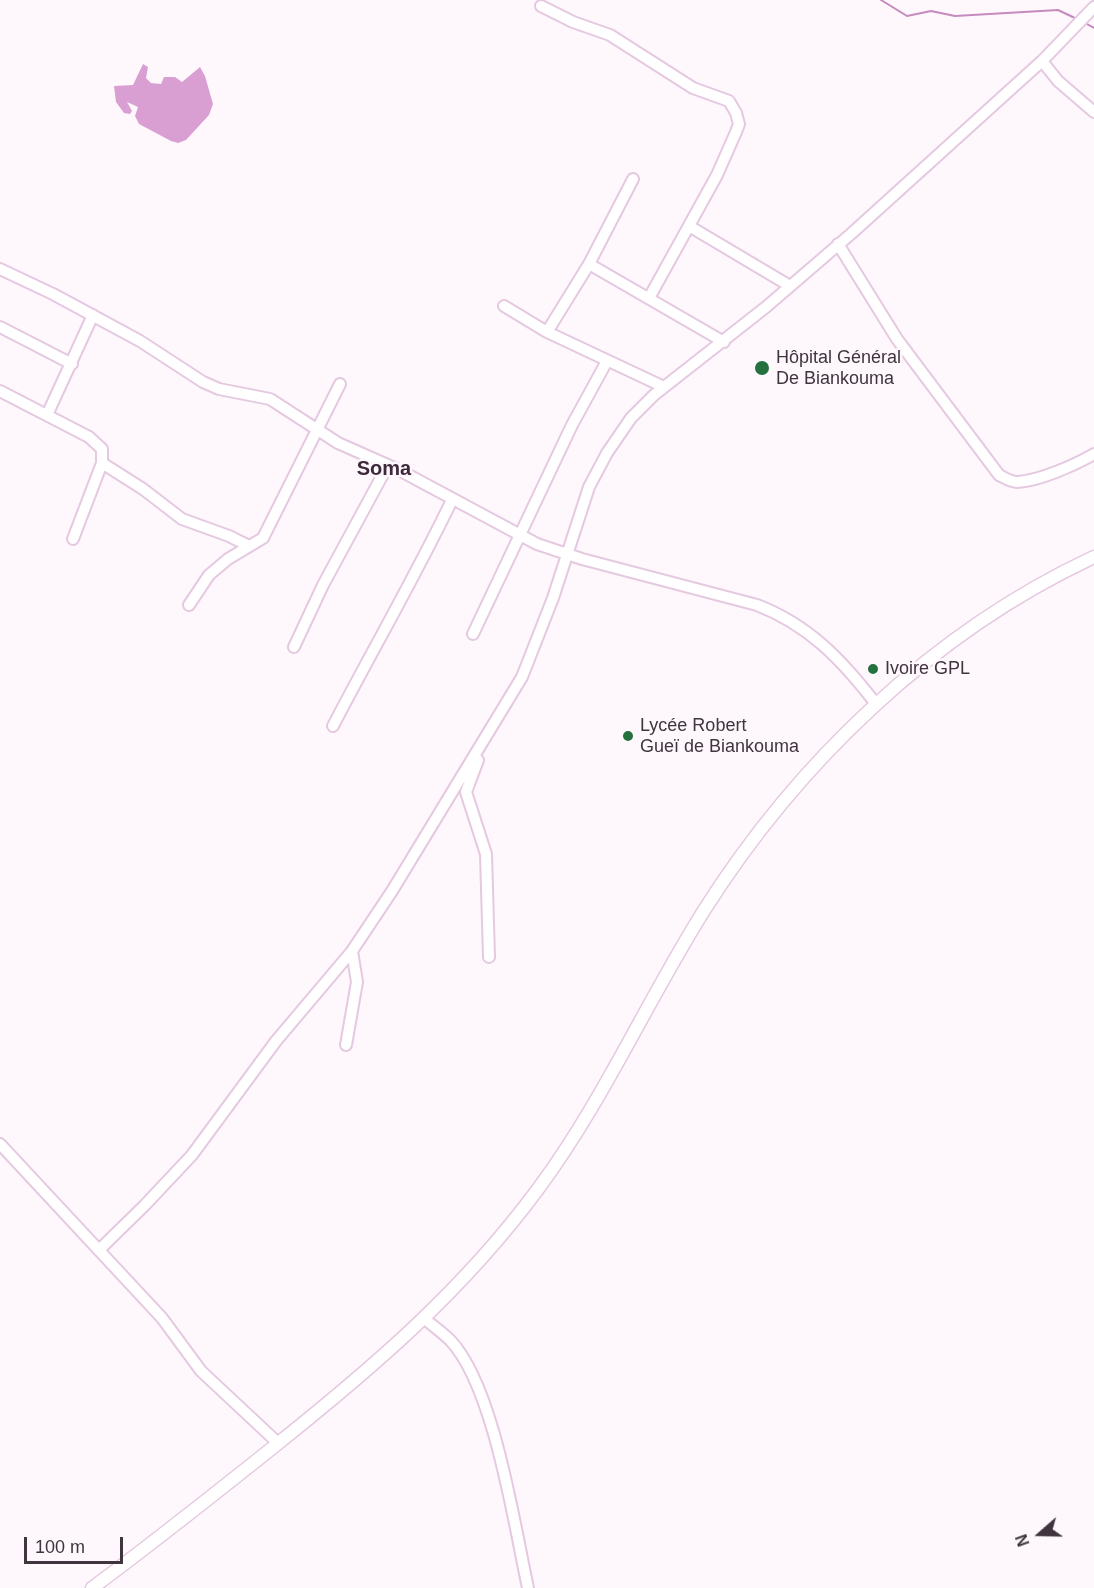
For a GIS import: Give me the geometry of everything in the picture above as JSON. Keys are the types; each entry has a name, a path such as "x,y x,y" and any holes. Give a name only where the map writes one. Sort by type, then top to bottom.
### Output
{"main road":[{"path":"92,1588 356,1381 425,1320 468,1275 539,1188 604,1085 704,911 754,838 824,755 876,704 990,615 1056,575 1094,557"}],"street":[{"path":"541,6 573,22 610,35 693,88 729,101 738,118 736,132 717,175 649,298"},
{"path":"100,1249 192,1155 276,1041 352,951 522,677 553,598 590,487 603,459 631,418 664,387 724,342 838,244 1042,60 1094,7"},
{"path":"1042,60 1058,81 1094,112"},
{"path":"547,332 589,264 633,179"},
{"path":"688,226 790,286"},
{"path":"838,244 897,339 999,475 1014,483 1024,481 1076,464 1094,454"},
{"path":"589,264 724,342"},
{"path":"0,269 93,315 154,349 203,382 219,389 270,399 316,430 363,456 388,465 521,536 567,554 757,605 782,615 805,629 835,654 876,704"},
{"path":"504,306 547,332 664,387"},
{"path":"47,415 93,315"},
{"path":"0,327 72,364"},
{"path":"473,634 572,425 607,361"},
{"path":"189,605 209,575 263,538 340,384"},
{"path":"0,391 96,442 102,449 102,463 73,538"},
{"path":"102,463 143,489 182,519 230,536 249,546"},
{"path":"294,647 323,585 388,465"},
{"path":"333,726 385,626 414,578 452,500"},
{"path":"479,748 477,764 466,792 486,854 489,957"},
{"path":"346,1045 357,982 352,951"},
{"path":"0,1144 162,1317 201,1371 278,1443"},
{"path":"425,1320 450,1340 462,1357 478,1389 492,1431 528,1588"}],"shaded area":[{"path":"143,64 148,67 146,78 151,83 161,84 164,77 175,77 182,82 200,67 213,104 209,115 186,140 178,143 171,141 139,124 135,116 138,107 127,102 132,111 130,114 124,113 116,102 114,86 133,85"}],"waterway":[{"path":"881,0 907,16 931,11 955,16 1058,10 1077,19"},
{"path":"1085,23 1094,28"}],"place":[{"name":"Hôpital Général De Biankouma","path":"762,368"},
{"name":"Ivoire GPL","path":"873,669"},
{"name":"Lycée Robert Gueï de Biankouma","path":"628,736"}],"district":[{"name":"Soma","path":"384,469"}]}
